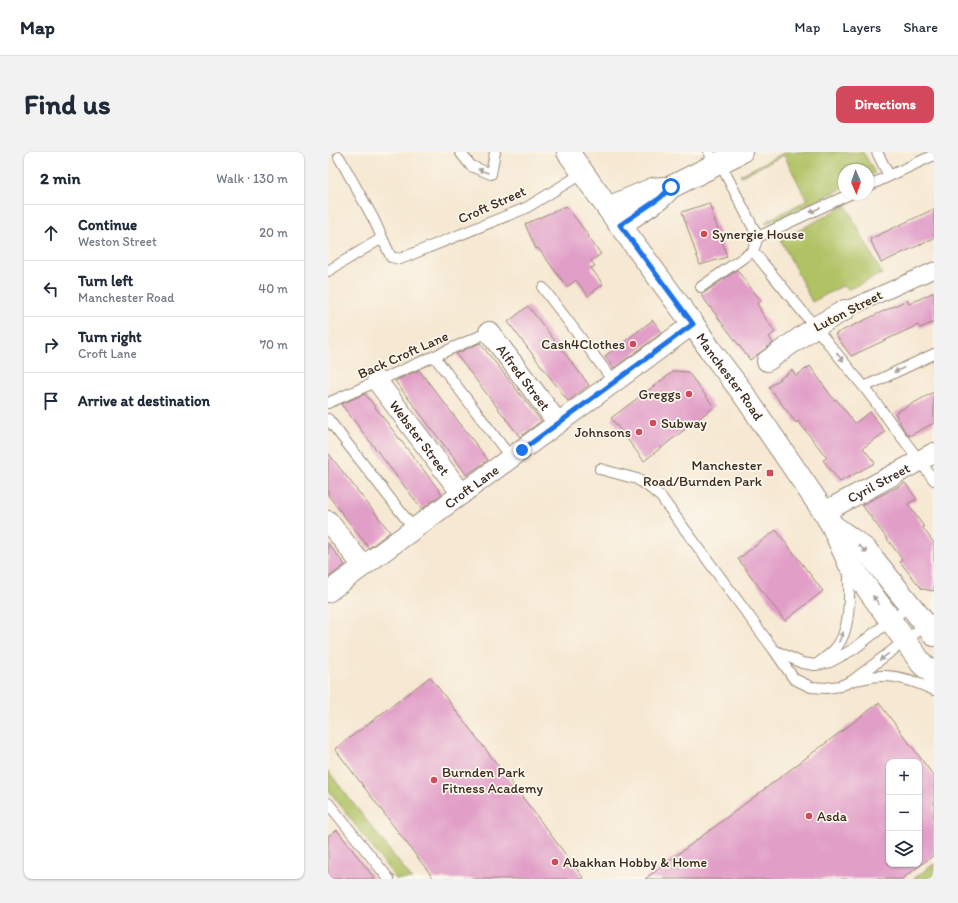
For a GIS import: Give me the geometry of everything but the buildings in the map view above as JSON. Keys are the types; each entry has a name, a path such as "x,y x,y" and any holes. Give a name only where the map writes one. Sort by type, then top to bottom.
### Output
{"main road":[{"name":"Manchester Road","path":"568,152 746,398 828,518 849,563 922,664 934,674"},
{"path":"614,217 653,189 671,187 715,160 741,152"},
{"name":"Manchester Road","path":"828,518 866,550 930,630"}],"street":[{"name":"Luton Street","path":"768,360 815,327 845,310 934,270"},
{"name":"Croft Lane","path":"328,592 693,324"},
{"name":"Alfred Street","path":"489,332 558,423"},
{"name":"Webster Street","path":"377,381 462,494"},
{"name":"Cyril Street","path":"828,518 927,456"},
{"path":"328,520 363,566"}],"lane":[{"path":"460,152 471,166 491,174 495,152"},
{"path":"877,152 889,176"},
{"path":"874,183 934,155"},
{"path":"328,271 382,238 339,157"},
{"path":"715,160 758,237"},
{"name":"Croft Street","path":"382,238 391,257 400,259 526,208 583,173"},
{"path":"701,287 753,251 758,237 838,200"},
{"path":"753,251 864,387 927,456 934,480"},
{"path":"543,288 614,382"},
{"name":"Back Croft Lane","path":"328,403 489,332"},
{"path":"864,387 934,354"},
{"path":"434,356 511,458"},
{"path":"328,419 414,529"},
{"path":"600,469 637,479 661,497 794,679 811,687 826,688 879,676 896,676 918,682 934,690"},
{"path":"815,665 834,650 841,640 848,618 849,563"},
{"path":"774,650 802,663 815,665 830,662 854,650 910,605"},
{"path":"852,681 906,641 930,630"},
{"path":"328,803 389,879"}],"green space":[{"path":"786,152 863,152 870,164 838,164 838,191 766,224 765,222 807,200 784,155 741,176 740,175"},
{"path":"846,205 882,274 849,289 842,286 812,302 781,240"},
{"path":"328,771 412,879 396,879 328,789"},
{"path":"934,864 934,879 913,879"}],"place":[{"name":"Synergie House","path":"704,234"},
{"name":"Cash4Clothes","path":"633,344"},
{"name":"Greggs","path":"689,394"},
{"name":"Subway","path":"653,423"},
{"name":"Johnsons","path":"639,432"},
{"name":"Manchester Road/Burnden Park","path":"770,473"},
{"name":"Burnden Park Fitness Academy","path":"434,780"},
{"name":"Asda","path":"809,816"},
{"name":"Abakhan Hobby & Home","path":"555,862"}],"route":[{"path":"522,450 693,324 620,225 660,198 671,187"}]}
